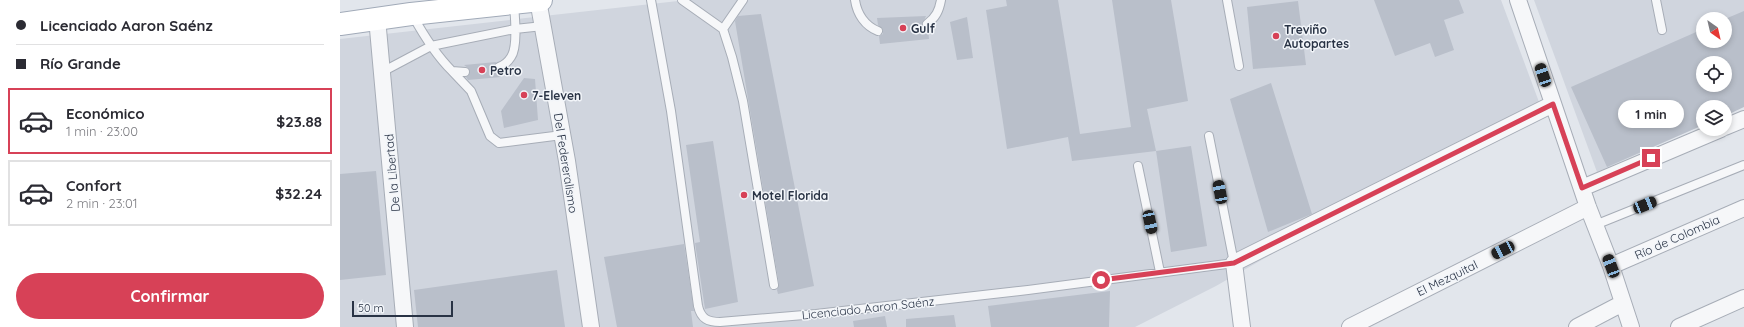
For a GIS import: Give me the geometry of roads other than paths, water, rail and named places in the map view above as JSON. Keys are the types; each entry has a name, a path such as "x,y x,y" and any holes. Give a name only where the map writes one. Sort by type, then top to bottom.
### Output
{"main road":[{"path":"340,24 377,18 539,0"}],"street":[{"name":"Del Federeralismo","path":"539,0 562,135 590,327"},
{"path":"1518,0 1588,208 1611,266 1631,327"},
{"name":"De la Libertad","path":"377,18 405,327"},
{"path":"1242,327 1234,263 1553,104"},
{"path":"1732,124 1744,119"},
{"path":"1582,188 1705,136"},
{"name":"El Mezquital","path":"1350,327 1588,208"},
{"name":"Río de Colombia","path":"1611,266 1744,208"},
{"path":"1679,327 1744,298"},
{"path":"1577,327 1623,303"}],"lane":[{"name":"Licenciado Aaron Saénz","path":"651,0 671,111 698,306 703,317 713,324 816,314 1234,263"},
{"path":"682,0 723,29 743,101 774,285"},
{"path":"723,29 743,0"},
{"path":"855,0 862,19 870,28 878,31"},
{"path":"927,24 934,19 939,11 941,0"},
{"path":"1227,0 1239,66"},
{"path":"1656,0 1662,30"},
{"path":"499,67 505,64 512,57 515,29 514,3"},
{"path":"411,14 431,46 471,91 490,136 499,143 562,135"},
{"path":"382,72 431,46 515,29 543,26"},
{"path":"452,71 465,72"},
{"path":"1209,136 1234,263"},
{"path":"1595,225 1744,165"},
{"path":"1138,166 1160,272"}],"place":[{"name":"Gulf","path":"903,28"},
{"name":"Treviño Autopartes","path":"1276,36"},
{"name":"Petro","path":"482,70"},
{"name":"7-Eleven","path":"524,95"},
{"name":"Motel Florida","path":"744,195"}]}
